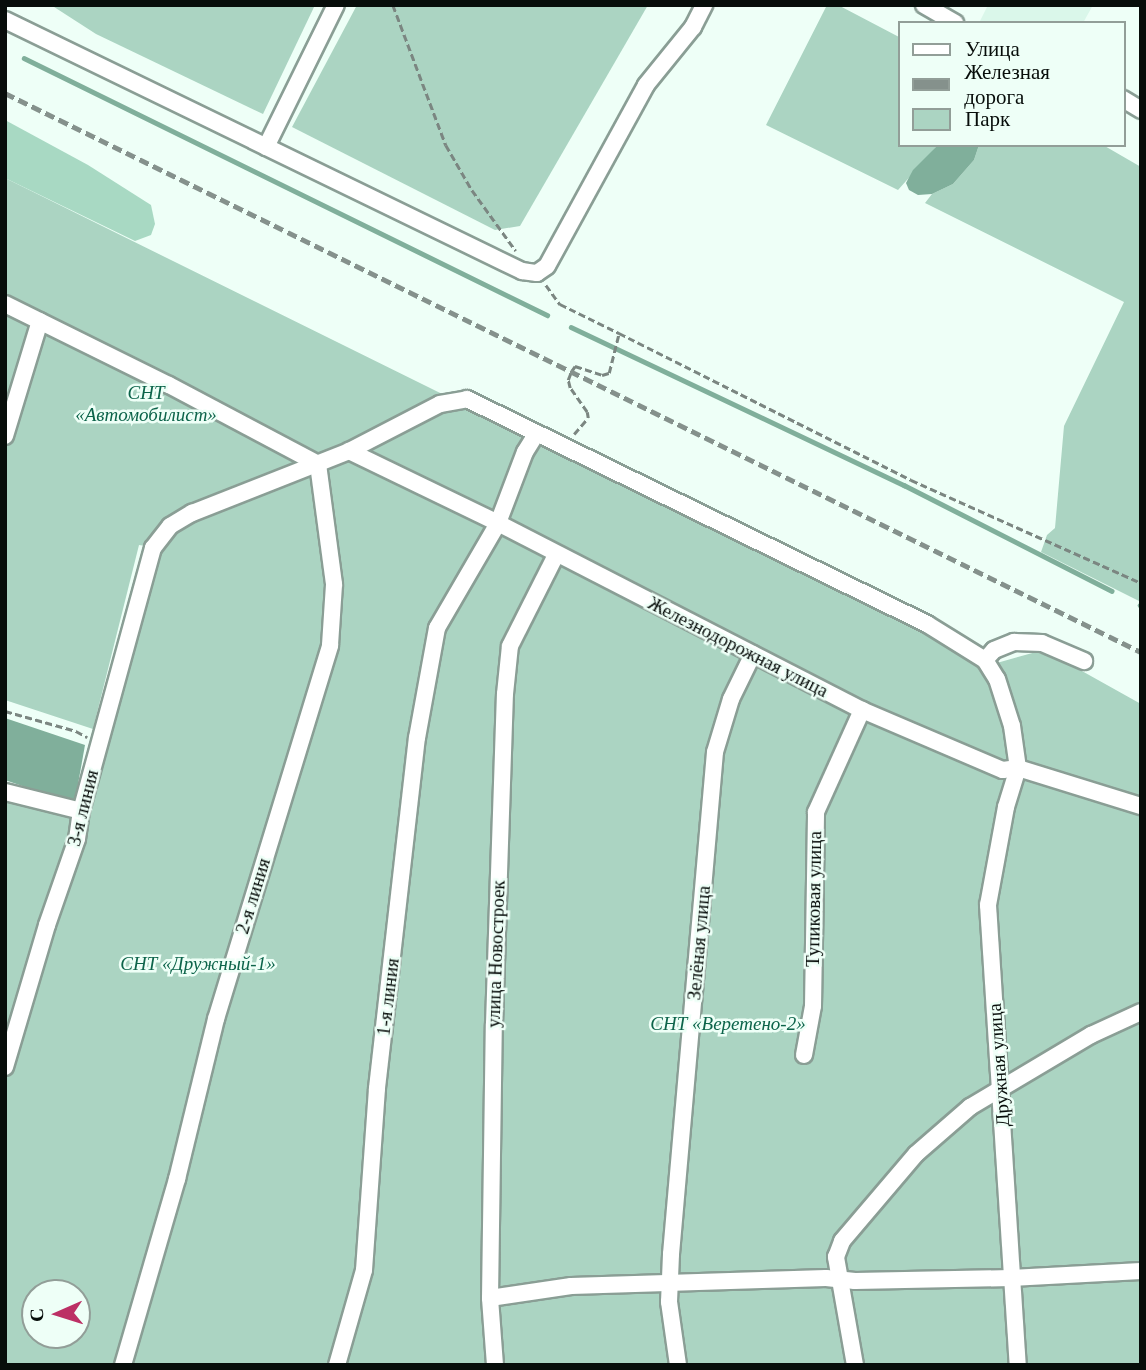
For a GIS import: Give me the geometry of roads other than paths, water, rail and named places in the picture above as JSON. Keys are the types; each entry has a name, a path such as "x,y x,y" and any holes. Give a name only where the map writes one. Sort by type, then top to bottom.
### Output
{"street":[{"path":"266,146 336,5"},
{"path":"5,20 522,271 537,273 547,266 646,85 692,26 704,5"},
{"path":"924,5 952,21"},
{"path":"1125,100 1141,110"},
{"path":"5,304 318,464 440,404 467,400 565,445 926,624 985,660 998,679 1012,726 1018,768"},
{"path":"5,436 40,321"},
{"name":"1-я линия","path":"337,1365 364,1270 377,1088 417,738 437,628 498,523 525,452 537,433"},
{"name":"Железнодорожная улица","path":"349,451 498,523 862,710 1003,770 1018,768 1141,806"},
{"name":"3-я линия","path":"5,1067 47,925 77,839 80,811 153,548 170,526 192,513 318,464"},
{"name":"2-я линия","path":"123,1365 177,1180 216,1019 330,645 334,584 318,464"},
{"name":"улица Новостроек","path":"495,1365 490,1298 494,1024 505,694 510,646 556,555"},
{"path":"985,660 994,650 1014,642 1042,643 1084,661"},
{"name":"Зелёная улица","path":"678,1365 669,1302 671,1254 715,752 731,699 753,654"},
{"name":"Тупиковая улица","path":"804,1055 813,1006 816,812 862,710"},
{"name":"Дружная улица","path":"1018,768 1006,807 988,905 1002,1087 1018,1365"},
{"path":"5,792 80,811"},
{"path":"855,1365 836,1257 842,1241 916,1154 970,1107 1091,1035 1141,1012"},
{"path":"490,1298 540,1288 839,1279 1011,1278 1141,1272"}],"waterway":[{"path":"24,58 547,315"},
{"path":"571,327 904,485 1112,591"}],"railway":[{"path":"5,93 1141,652"}],"park label":[{"name":"СНТ «Автомобилист»","path":"146,404"},
{"name":"СНТ «Дружный-1»","path":"198,964"},
{"name":"СНТ «Веретено-2»","path":"728,1024"}]}
